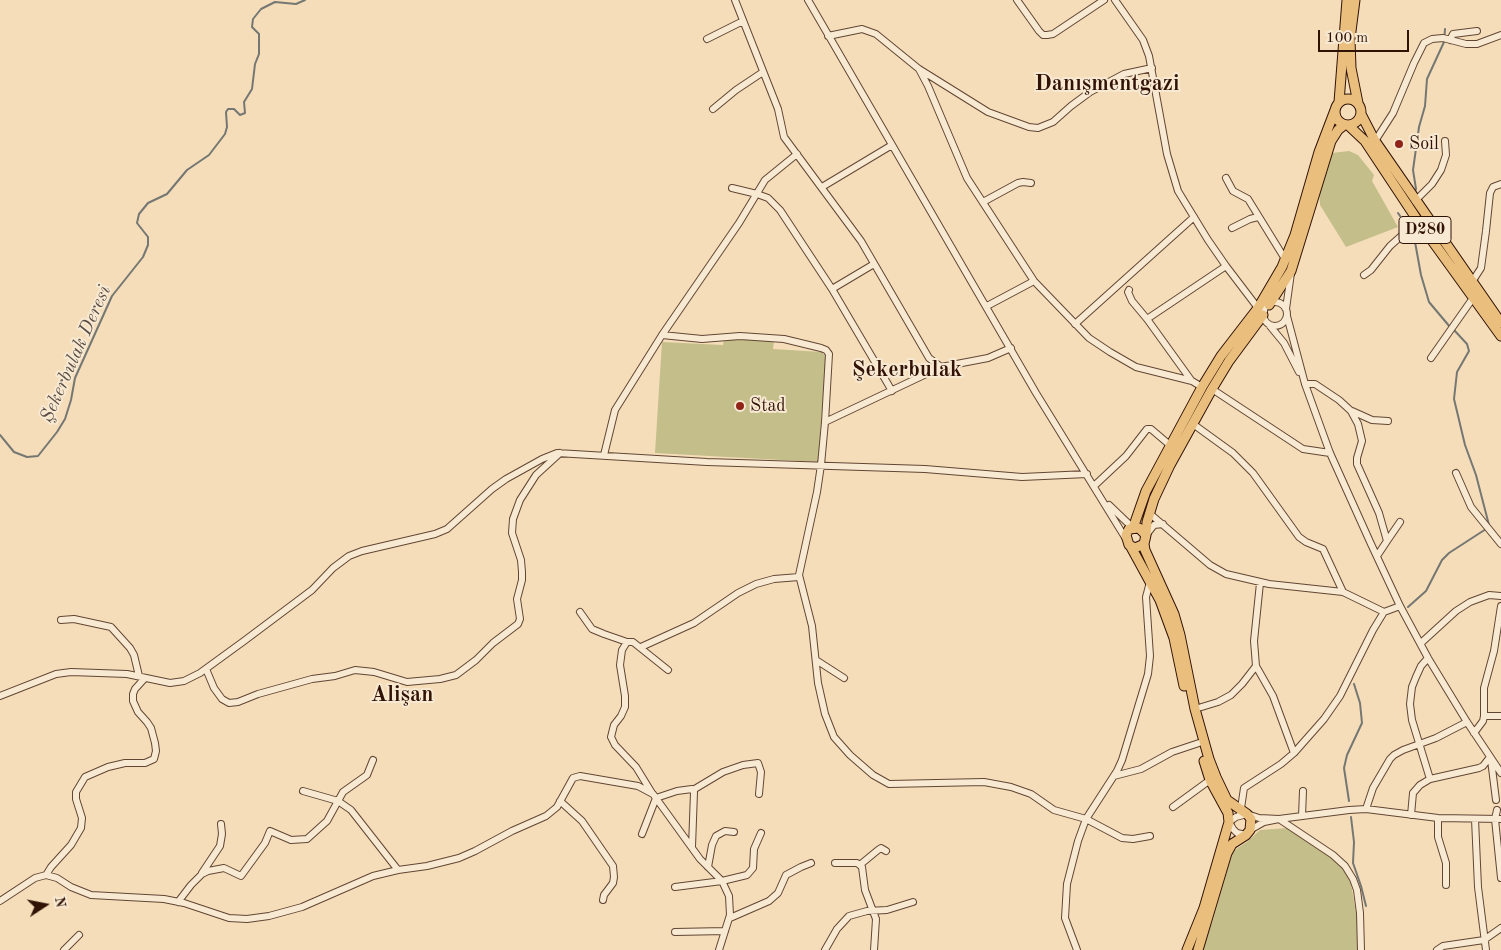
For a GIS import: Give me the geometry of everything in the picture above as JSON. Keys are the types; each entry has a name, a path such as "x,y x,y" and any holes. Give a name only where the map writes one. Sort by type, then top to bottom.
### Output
{"main road":[{"path":"1187,950 1204,908 1229,822 1228,813 1210,780 1199,743 1174,638 1160,600 1126,539 1127,532 1132,528 1146,491 1202,387 1221,356 1263,310 1295,235 1319,152 1337,106 1347,0"},
{"name":"D280","path":"1355,0 1350,39 1350,68 1361,114 1375,141 1415,201 1501,323"},
{"path":"1337,106 1346,99 1351,99 1358,103"},
{"name":"D280","path":"1337,106 1338,121 1346,125 1365,142 1418,221 1501,336"},
{"path":"1198,950 1227,853 1232,844 1248,833 1251,819 1227,800 1209,759 1195,709 1174,614 1148,558 1144,544 1149,513 1160,484 1212,389 1263,310 1291,271 1331,141 1338,130 1358,121 1361,114"},
{"path":"1132,528 1139,528 1146,535"},
{"path":"1131,547 1138,548 1144,544"}],"street":[{"path":"736,0 778,109 784,137 861,241 929,358 941,367"},
{"path":"808,0 1011,348 1126,539"},
{"path":"1017,0 1039,31 1043,35 1048,36 1104,0"},
{"path":"1115,0 1143,40 1150,56 1170,167 1178,192 1226,266 1263,310 1264,319 1284,343 1305,384"},
{"path":"707,39 743,21"},
{"path":"828,36 862,29 876,34 918,69 988,112 1029,127 1038,128 1053,122 1090,92 1124,74 1152,68"},
{"path":"1447,39 1453,34 1477,31"},
{"path":"1375,141 1393,113 1421,47 1428,41 1447,39 1466,44 1477,44 1501,35"},
{"path":"918,69 928,86 967,178 1034,281 1089,338 1136,367 1192,381 1202,387"},
{"path":"713,109 736,90 763,72"},
{"path":"1415,201 1432,184 1441,170 1446,155 1445,141"},
{"path":"822,186 892,145"},
{"path":"604,455 615,410 662,335 734,231 765,180 797,154"},
{"path":"1226,178 1233,191 1248,200 1285,259"},
{"path":"983,202 1018,183 1031,183"},
{"path":"1472,282 1481,268 1490,193 1493,187 1501,184"},
{"path":"732,188 768,198 780,210 832,289 892,391"},
{"path":"1075,324 1194,217"},
{"path":"1232,228 1258,217"},
{"path":"1364,275 1418,221"},
{"path":"832,289 874,264"},
{"path":"1147,319 1226,266"},
{"path":"1291,271 1286,308 1287,316 1305,384 1330,453 1400,606 1428,658 1501,773"},
{"path":"987,306 1034,281"},
{"path":"1129,290 1132,301 1192,381"},
{"path":"1431,358 1474,298"},
{"path":"1263,310 1272,303 1280,303 1286,308"},
{"path":"1269,325 1280,325 1284,323 1287,316"},
{"path":"662,335 702,339 740,336 784,339 826,350 829,360 821,466 799,576 812,626 818,683 829,728 834,737 850,755 880,780 889,784 966,781 1004,785 1020,789 1031,794 1054,810 1086,819 1122,838 1133,839 1150,836"},
{"path":"825,422 941,367 988,358 1011,348"},
{"path":"1305,384 1319,386 1339,400 1351,411 1358,424 1362,438 1357,464 1379,513 1386,541"},
{"path":"1212,389 1303,449 1330,453"},
{"path":"1351,411 1372,420 1388,421"},
{"path":"1193,424 1232,453 1253,473 1299,537 1323,549 1343,592"},
{"path":"1094,486 1126,456 1147,429 1151,429 1171,446"},
{"path":"0,696 56,674 64,673 84,672 142,677 176,683 184,681 206,670 304,595 349,556 362,551 435,534 447,529 506,479 542,459 560,453 707,462 925,469 1022,477 1087,474"},
{"path":"206,670 214,688 222,699 229,703 238,702 258,694 312,679 335,676 355,670 374,672 407,682 440,679 456,675 518,624 520,619 517,599 522,580 522,565 512,533 513,520 520,500 536,475 560,453"},
{"path":"1456,473 1471,507 1501,544"},
{"path":"1098,492 1132,528"},
{"path":"1149,513 1210,565 1226,574 1260,583 1343,592 1384,612"},
{"path":"1377,556 1400,522"},
{"path":"1146,535 1154,525 1164,524"},
{"path":"641,647 694,623 738,593 756,584 774,579 799,576"},
{"path":"1077,950 1067,924 1065,900 1072,860 1086,819 1114,776 1122,760 1148,674 1150,656 1146,597 1150,582"},
{"path":"1260,583 1254,641 1256,666 1273,696 1294,753"},
{"path":"1421,643 1456,611 1470,602 1489,594 1501,596"},
{"path":"1242,813 1244,788 1281,764 1294,753 1324,719 1340,696 1384,612 1400,606"},
{"path":"1474,732 1483,721 1484,688 1494,651 1501,606"},
{"path":"580,612 592,629 627,642 634,642 668,670"},
{"path":"61,620 74,619 111,627 130,648 142,677"},
{"path":"627,642 622,650 620,660 621,680 625,696 624,707 621,716 614,726 612,737 615,745 636,767 654,796 692,848 722,881 729,896 730,918 719,950"},
{"path":"1428,658 1421,666 1416,677 1412,688 1410,704 1412,720 1430,779"},
{"path":"816,660 844,678"},
{"path":"1195,709 1218,702 1231,695 1256,666"},
{"path":"46,875 51,866 71,845 81,828 82,818 76,799 76,792 85,777 108,767 125,763 145,763 154,759 156,751 151,728 138,712 133,701 133,694 142,677"},
{"path":"1484,716 1500,714"},
{"path":"1366,809 1373,788 1390,759 1398,752 1436,738 1467,722"},
{"path":"1114,776 1142,769 1172,752 1199,743"},
{"path":"1411,815 1414,791 1420,785 1430,779 1479,768 1490,757"},
{"path":"1490,757 1499,812 1501,878"},
{"path":"202,874 224,868 241,876 265,843 270,831 291,840 307,839 327,821 343,792 364,778 373,760"},
{"path":"0,901 36,878 46,875 57,878 76,890 91,895 157,898 178,902 229,918 258,918 302,907 366,879 398,870 427,866 469,854 512,831 546,816 556,807 574,778 580,776 638,786 654,796 686,789 693,790 723,772 743,765 758,763 761,772 759,794"},
{"path":"1174,807 1210,780"},
{"path":"692,848 693,790"},
{"path":"1302,816 1303,790"},
{"path":"302,791 338,800 351,810 398,870"},
{"path":"1496,800 1501,793"},
{"path":"642,834 654,796"},
{"path":"560,801 582,820 613,866 613,883 604,895 603,900"},
{"path":"1242,813 1229,822 1237,833 1248,833 1264,822 1280,819 1366,809 1438,818 1498,819"},
{"path":"1242,813 1259,818 1280,819 1333,854 1345,866 1357,890 1361,950"},
{"path":"1438,818 1438,837 1446,863 1446,885"},
{"path":"1475,819 1476,870 1486,950"},
{"path":"178,902 186,890 202,874 220,846 222,840 221,824"},
{"path":"708,867 712,844 716,836 725,831 734,832"},
{"path":"675,887 742,877 752,870 754,848 761,833"},
{"path":"835,863 861,864 881,848 886,851"},
{"path":"730,918 769,901 778,893 786,875 811,863"},
{"path":"861,864 864,890 876,919 874,950"},
{"path":"825,950 836,929 849,916 873,910 887,910 913,902"},
{"path":"1437,950 1443,946 1484,940 1501,928"},
{"path":"675,932 726,931"},
{"path":"64,950 79,934"}],"shaded area":[{"path":"1349,151 1358,155 1374,175 1372,181 1398,227 1346,247 1320,205 1319,191 1332,153"},
{"name":"Stad","path":"724,339 774,341 773,349 822,352 826,358 818,462 655,453 662,342 723,345"},
{"path":"1288,828 1331,856 1346,872 1351,884 1357,918 1358,950 1199,950 1212,923 1233,851 1260,830"}],"waterway":[{"name":"Şekerbulak Deresi","path":"0,435 14,452 27,457 38,456 57,432 65,419 75,378 112,296 143,257 148,245 148,237 137,223 139,214 148,203 167,194 187,170 209,155 225,134 227,127 226,112 228,109 234,109 240,115 245,113 244,102 252,89 255,64 259,54 259,34 252,27 253,19 261,9 275,2 296,4 305,0"},
{"path":"1415,192 1413,170 1419,127 1425,106 1427,79 1444,42 1445,29"},
{"path":"1398,213 1411,232 1415,242 1421,275 1429,302 1450,327"},
{"path":"1454,330 1467,344 1469,351 1457,372 1454,399 1465,445 1476,475 1489,525"},
{"path":"1408,607 1426,591 1442,560 1449,553 1486,529"},
{"path":"1349,801 1344,768 1347,755 1362,723 1360,703 1354,684"},
{"path":"1351,817 1354,842 1353,863 1366,906"}],"place":[{"name":"Soil","path":"1399,144"},
{"name":"Stad","path":"740,406"}],"district":[{"name":"Danışmentgazi","path":"1107,84"},
{"name":"Şekerbulak","path":"907,370"},
{"name":"Alişan","path":"402,695"}]}
